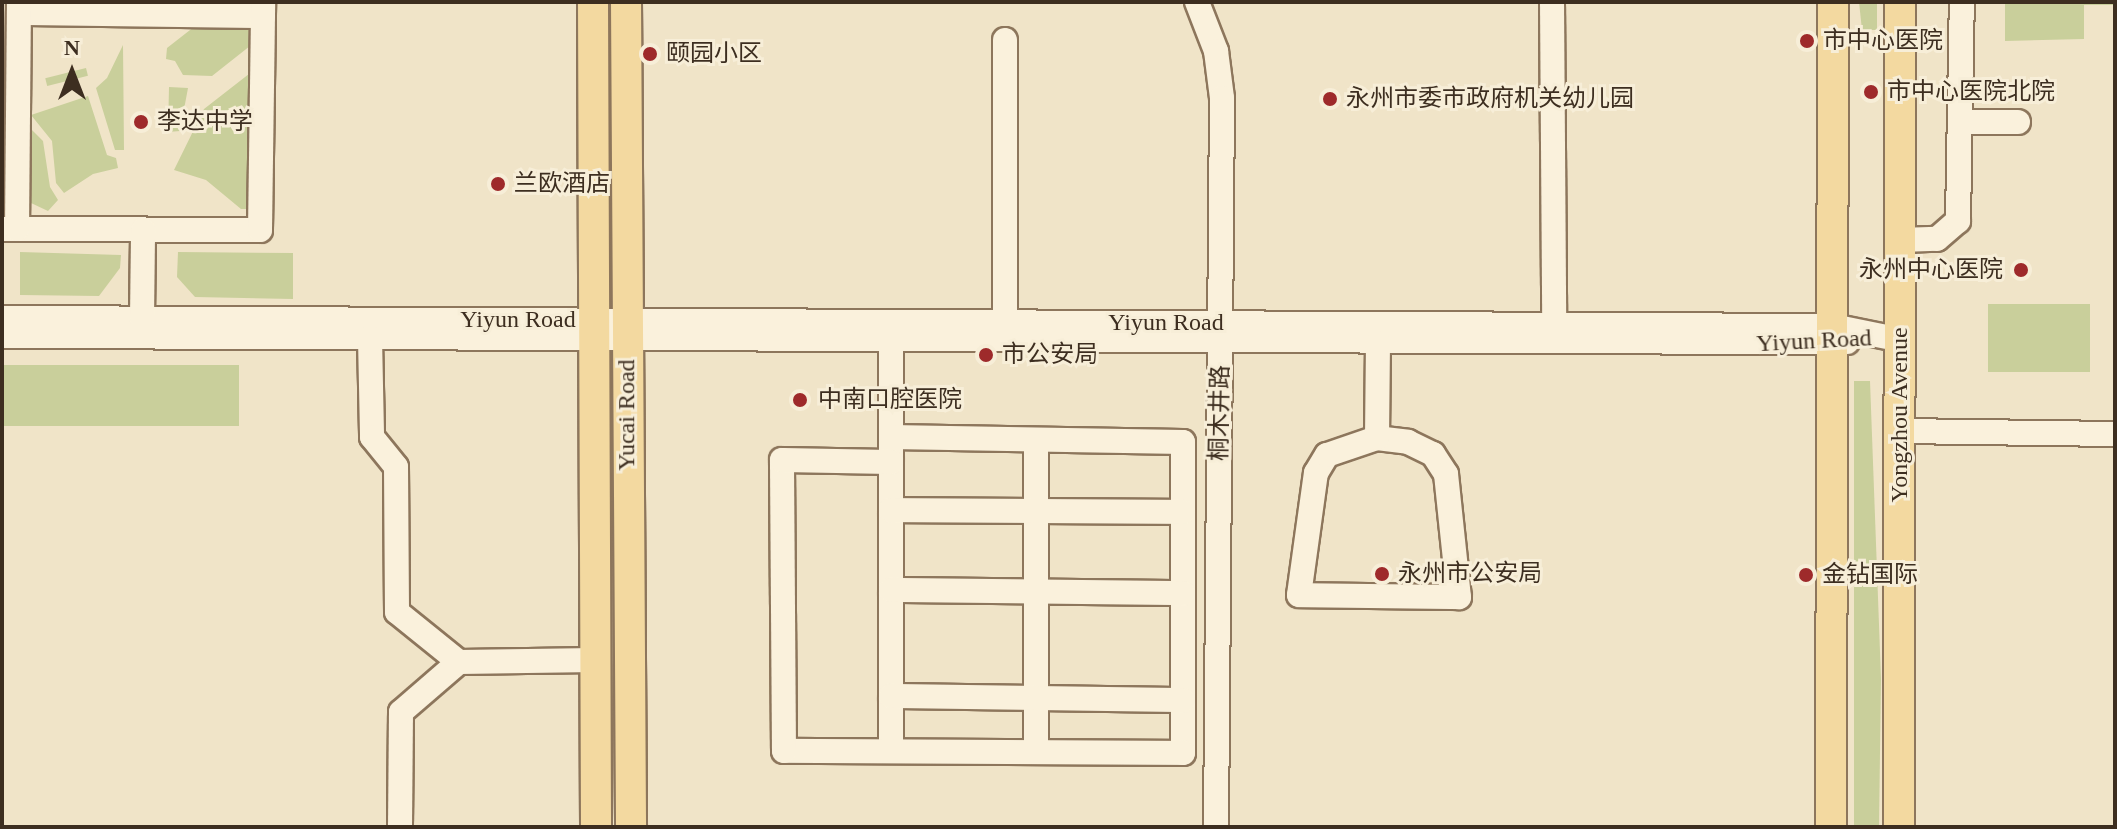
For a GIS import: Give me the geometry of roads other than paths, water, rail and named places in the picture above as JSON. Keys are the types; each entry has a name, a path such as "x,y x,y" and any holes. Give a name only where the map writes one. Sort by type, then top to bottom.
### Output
{"main road":[{"name":"Yucai Road","path":"593,2 596,827"},
{"name":"Yucai Road","path":"626,2 631,827"},
{"path":"1831,827 1833,2"},
{"path":"1885,2 1884,583 1899,631"},
{"name":"Yongzhou Avenue","path":"1899,827 1900,2"},
{"path":"593,206 626,206"},
{"path":"594,452 627,452"}],"street":[{"name":"桐木井路","path":"1197,2 1216,51 1222,98 1216,827"},
{"path":"1552,2 1554,325"},
{"path":"1900,240 1937,239 1958,221 1971,122 1962,2"},
{"path":"19,8 263,9 260,230 10,229 19,8"},
{"path":"1005,40 1005,322"},
{"path":"1971,122 2018,122"},
{"path":"142,318 143,230"},
{"name":"Yiyun Road","path":"2,318 142,318 593,330 1005,322 1378,343 1832,336"},
{"name":"Yiyun Road","path":"626,330 891,340 1554,325 1886,337"},
{"name":"Yiyun Road","path":"2,336 370,338 593,330"},
{"path":"370,338 372,437 396,467 397,612 459,662 595,660"},
{"path":"891,340 891,751"},
{"path":"1377,438 1378,343"},
{"path":"1900,431 2115,434"},
{"path":"891,437 1183,442 1183,753 784,751 782,460 891,462"},
{"path":"1377,438 1408,442 1433,454 1446,474 1459,597 1299,595 1316,473 1327,455 1377,438"},
{"path":"1036,440 1036,752"},
{"path":"891,510 1183,512"},
{"path":"891,590 1183,593"},
{"path":"400,827 401,712 459,662"},
{"path":"891,696 1183,700"}],"place":[{"name":"市中心医院","path":"1807,41"},
{"name":"颐园小区","path":"650,54"},
{"name":"市中心医院北院","path":"1871,92"},
{"name":"永州市委市政府机关幼儿园","path":"1330,99"},
{"name":"李达中学","path":"141,122"},
{"name":"兰欧酒店","path":"498,184"},
{"name":"永州中心医院","path":"2021,270"},
{"name":"市公安局","path":"986,355"},
{"name":"中南口腔医院","path":"800,400"},
{"name":"永州市公安局","path":"1382,574"},
{"name":"金钻国际","path":"1806,575"}]}
